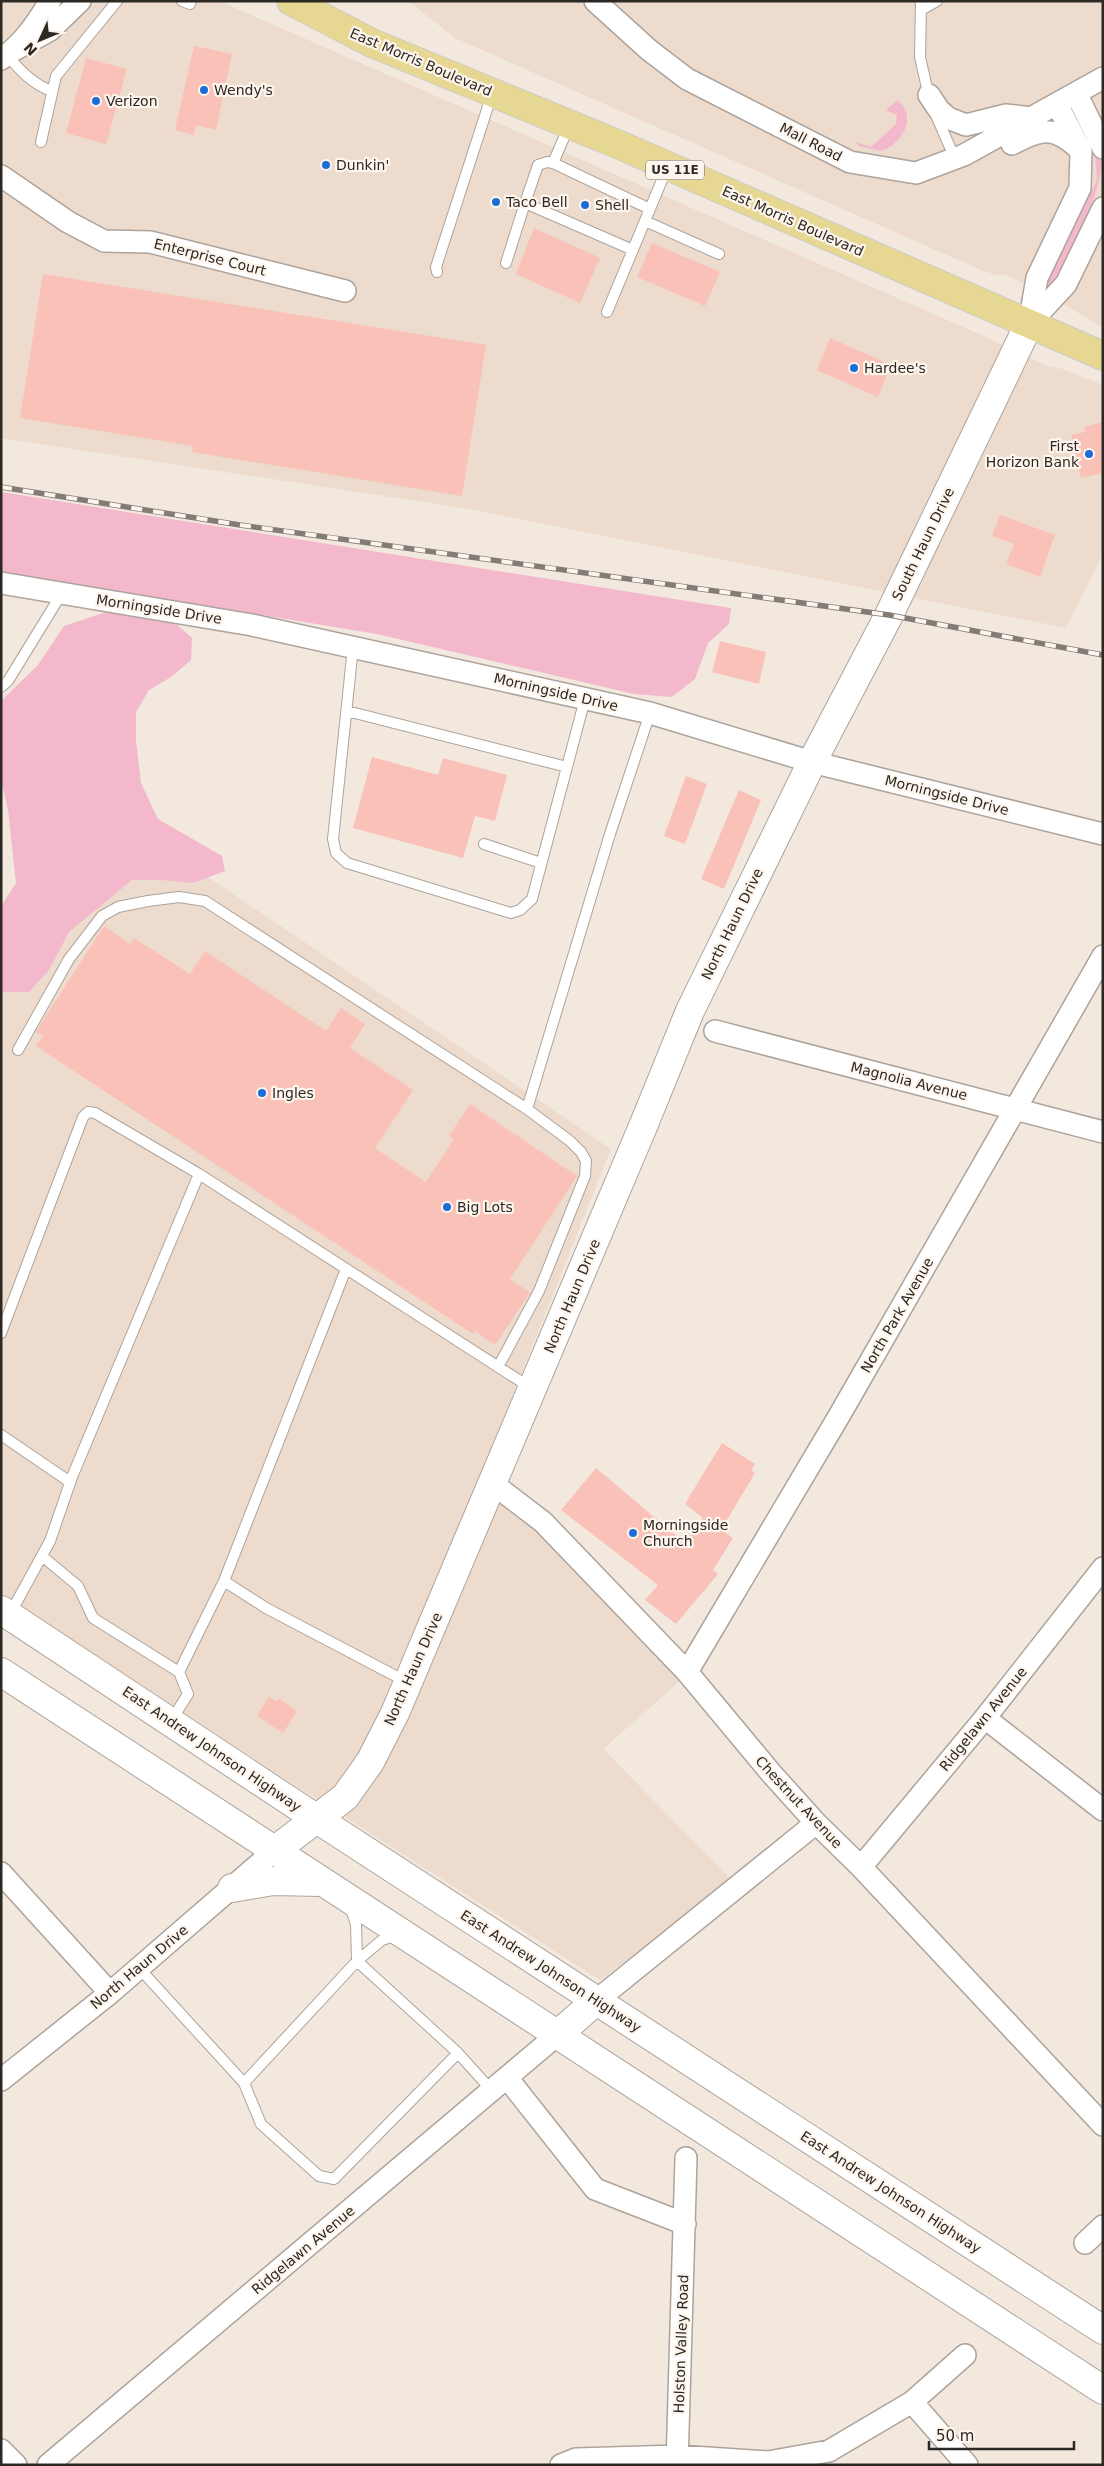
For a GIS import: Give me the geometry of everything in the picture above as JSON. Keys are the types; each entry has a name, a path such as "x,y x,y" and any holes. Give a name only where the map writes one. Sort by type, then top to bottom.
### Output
{"main road":[{"name":"East Morris Boulevard","path":"291,1 372,43 668,166 1103,356"},
{"name":"South Haun Drive","path":"812,762 889,616 1029,324"},
{"name":"North Haun Drive","path":"274,1851 344,1797 370,1762 408,1683 690,1011 812,762"},
{"name":"East Andrew Johnson Highway","path":"5,1613 317,1819 1103,2330"},
{"path":"1,1672 1103,2390"},
{"path":"232,1888 273,1881 321,1882"},
{"path":"557,2035 597,2000"}],"street":[{"path":"7,55 37,23 50,1"},
{"path":"7,55 50,30 80,1"},
{"name":"Mall Road","path":"595,1 649,50 687,79 850,162 916,173 955,159 1103,78"},
{"path":"1076,93 1103,148"},
{"path":"929,95 939,110 948,118 966,125 1006,115 1031,118"},
{"name":"South Haun Drive","path":"1029,324 1037,278 1080,188 1081,152 1057,104"},
{"path":"955,159 980,158 1034,132 1046,130 1065,138 1081,152"},
{"name":"Enterprise Court","path":"4,184 104,241 150,242 345,290"},
{"name":"South Haun Drive","path":"1029,324 1066,284 1103,208"},
{"name":"Morningside Drive","path":"1,583 252,624 650,713 812,762 1103,834"},
{"name":"North Park Avenue","path":"687,1672 839,1416 1103,956"},
{"name":"Magnolia Avenue","path":"715,1031 1103,1132"},
{"name":"Chestnut Avenue","path":"492,1483 542,1522 687,1672 771,1773 816,1823 861,1867 1103,2125"},
{"name":"Ridgelawn Avenue","path":"861,1867 985,1718 1103,1568"},
{"path":"985,1718 1103,1810"},
{"path":"597,2000 816,1823"},
{"name":"North Haun Drive","path":"1,2080 110,1993 274,1851"},
{"path":"1,1874 110,1993"},
{"name":"Ridgelawn Avenue","path":"48,2465 557,2035"},
{"path":"500,2085 595,2190 685,2224"},
{"name":"Holston Valley Road","path":"677,2460 686,2158"},
{"path":"1085,2243 1103,2226"},
{"path":"561,2465 576,2459 768,2462 829,2451 912,2402 965,2355"},
{"path":"912,2402 967,2465"},
{"path":"1,2450 16,2465"}],"lane":[{"path":"41,142 56,76 117,1"},
{"path":"182,1 190,4 191,1"},
{"path":"937,1 921,6 920,58 929,95 955,159"},
{"path":"7,55 27,76 40,86 52,91"},
{"path":"437,272 436,267 492,92"},
{"path":"553,163 570,125"},
{"path":"506,263 538,166 547,162 553,163 650,209"},
{"path":"607,312 668,166"},
{"path":"525,203 633,250"},
{"path":"645,221 719,254"},
{"path":"1,687 8,680 62,594"},
{"path":"353,647 333,839 336,853 347,863 510,913 520,910 532,899 586,699"},
{"path":"347,712 567,768"},
{"path":"527,1109 610,834 650,713"},
{"path":"484,844 542,863"},
{"path":"18,1050 68,959 102,916 118,907 179,897 205,901 527,1109 570,1141 581,1152 586,1161 585,1176 539,1291 498,1367"},
{"path":"1,1333 83,1117 88,1112 95,1113 199,1174 532,1389"},
{"path":"5,1613 50,1542 70,1482 199,1174"},
{"path":"179,1672 224,1582 346,1269"},
{"path":"1,1435 70,1482"},
{"path":"42,1556 78,1586 93,1618 179,1672 188,1694 171,1722"},
{"path":"224,1582 266,1608 408,1683"},
{"path":"347,1899 356,1924 357,1961 458,2053 500,2085"},
{"path":"244,2083 357,1961 382,1940 391,1936 403,1935"},
{"path":"139,1968 244,2083 261,2124 319,2176 334,2179 458,2053"}],"shaded area":[{"path":"1,1 219,1 977,333 1047,366 1063,369 1103,385 1103,553 1066,628 463,508 1,438"},
{"path":"408,1 1103,1 1103,328 1062,303 1004,274 996,275 981,270 455,38"},
{"path":"897,100 907,114 905,130 901,137 888,148 881,151 859,146 856,142 871,147 896,124 897,115 886,110"},
{"path":"1081,126 1100,155 1100,174 1097,190 1083,224 1051,288 1046,290 1044,287 1097,180 1095,155"},
{"path":"1,492 731,608 729,624 708,643 695,679 672,697 634,694 377,634 1,572"},
{"path":"106,612 175,623 192,638 191,660 171,677 149,690 136,712 136,740 141,783 158,819 222,856 225,871 193,883 132,880 69,932 49,970 29,992 1,992 1,906 16,883 8,810 1,780 1,701 38,665 64,626"},
{"path":"128,823 611,1149 477,1485 528,1524 555,1549 681,1680 603,1749 733,1881 600,1980 237,1748 1,1593 1,941"}],"building":[{"name":"Wendy's","path":"194,46 232,54 216,130 196,125 194,135 175,130"},
{"name":"Verizon","path":"86,58 127,69 106,144 66,133"},
{"path":"534,228 600,258 580,303 516,274"},
{"path":"652,243 720,272 705,306 637,277"},
{"path":"43,274 486,345 462,496 192,452 193,446 20,418"},
{"name":"Hardee's","path":"830,338 891,365 878,397 817,370"},
{"name":"First Horizon Bank","path":"1103,422 1103,473 1081,478 1071,435 1085,432 1084,427"},
{"path":"1000,515 1055,535 1040,577 1006,564 1014,544 992,536"},
{"path":"720,641 766,652 759,684 712,672"},
{"path":"372,757 438,775 443,758 507,775 495,821 475,816 463,858 353,828"},
{"path":"686,776 707,784 685,844 664,836"},
{"path":"739,790 761,800 724,889 701,879"},
{"path":"104,926 130,944 134,938 190,974 205,951 326,1031 341,1008 365,1024 350,1048 413,1090 375,1148 426,1182 454,1139 449,1136 470,1104 577,1176 510,1279 530,1293 495,1345 475,1331 473,1334 36,1046 43,1036 36,1032"},
{"name":"Morningside Church","path":"722,1443 755,1464 751,1470 755,1473 721,1530 733,1538 713,1570 718,1574 676,1624 645,1600 658,1585 561,1510 596,1468 685,1543 703,1518 685,1504"},
{"path":"269,1697 275,1701 280,1699 297,1711 283,1733 257,1716"}],"railway":[{"path":"1,487 240,525 889,615 1103,655"}],"place":[{"name":"Wendy's","path":"204,90"},
{"name":"Verizon","path":"96,101"},
{"name":"Dunkin'","path":"326,165"},
{"name":"Taco Bell","path":"496,202"},
{"name":"Shell","path":"585,205"},
{"name":"Hardee's","path":"854,368"},
{"name":"First Horizon Bank","path":"1089,454"},
{"name":"Ingles","path":"262,1093"},
{"name":"Big Lots","path":"447,1207"},
{"name":"Morningside Church","path":"633,1533"}]}
